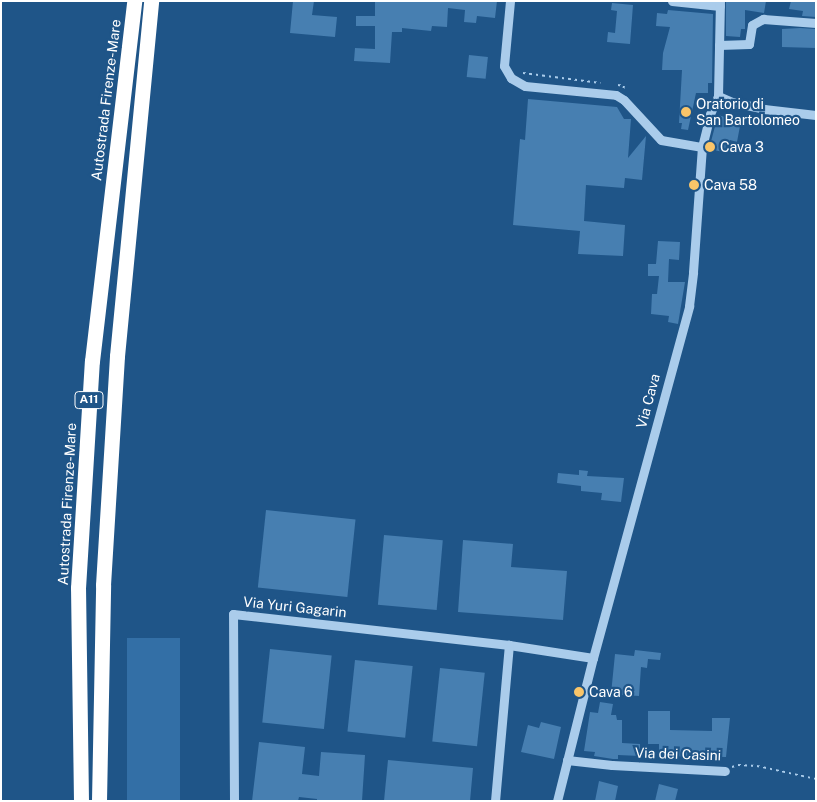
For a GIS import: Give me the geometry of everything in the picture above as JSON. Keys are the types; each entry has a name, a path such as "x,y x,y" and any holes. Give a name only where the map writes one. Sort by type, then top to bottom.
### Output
{"highway":[{"name":"Autostrada Firenze-Mare","path":"81,801 78,588 92,361 134,1"},
{"name":"A11","path":"99,801 103,585 117,356 151,1"}],"street":[{"path":"510,1 504,66 511,78 525,86 616,95 624,100 661,140 702,147"},
{"path":"672,1 720,4"},
{"name":"Via Cava","path":"557,801 593,658 688,306 693,272 702,147 710,114 718,96 720,4"},
{"path":"719,45 748,44 752,25 763,18 816,22"},
{"path":"718,96 732,102 764,109 816,115"},
{"name":"Via Yuri Gagarin","path":"234,801 234,614 509,645 593,658"},
{"path":"495,801 509,645"},
{"name":"Via dei Casini","path":"568,760 612,765 725,771"}],"path":[{"name":"Via dei Casini","path":"725,771 738,765 757,766 816,779"}],"shaded area":[{"path":"127,638 180,638 180,801 127,801"}],"building":[{"path":"293,1 314,1 312,15 337,17 335,37 290,33"},
{"path":"375,1 497,1 495,18 477,16 476,23 464,22 465,10 448,8 447,27 432,26 431,31 402,28 402,32 392,32 390,63 354,61 355,48 375,49 375,26 356,26 356,16 375,16"},
{"path":"726,1 766,1 764,13 745,10 745,29 741,29 740,37 726,36"},
{"path":"791,1 816,1 816,17 802,16 803,11 789,9"},
{"path":"612,3 633,5 630,44 607,42 608,32 615,33 617,11 611,10"},
{"path":"668,10 713,14 712,83 708,83 708,93 696,93 688,130 681,129 682,123 679,123 682,70 662,70 663,53 670,27 656,26 657,13 667,14"},
{"path":"782,29 816,29 816,48 782,47"},
{"path":"469,55 488,57 486,79 467,77"},
{"path":"528,99 617,107 624,119 631,119 628,158 646,136 642,180 625,178 624,188 586,185 584,221 625,225 623,256 578,254 580,231 513,225 520,139 525,140"},
{"path":"718,115 725,117 724,123 740,126 737,142 730,140 728,153 709,149"},
{"path":"658,241 680,242 679,260 669,259 668,282 685,282 678,324 668,322 669,316 651,314 652,294 657,294 659,276 648,276 648,264 656,264"},
{"path":"579,470 588,471 587,476 624,478 621,502 601,500 602,493 581,491 581,486 557,483 558,473 579,475"},
{"path":"266,510 356,519 347,597 258,588"},
{"path":"384,535 443,540 437,610 378,605"},
{"path":"463,540 513,544 511,567 567,571 563,620 458,612"},
{"path":"270,649 332,655 324,729 262,723"},
{"path":"635,650 661,653 660,660 648,659 647,668 641,667 639,696 611,694 615,654 634,656"},
{"path":"355,660 413,666 405,738 347,732"},
{"path":"440,668 485,673 477,746 432,742"},
{"path":"600,702 613,704 611,715 616,715 617,720 622,720 622,743 640,744 640,756 618,755 618,759 613,759 594,756 595,752 584,751 590,712 598,713"},
{"path":"648,711 670,711 670,730 712,731 712,718 730,718 726,757 659,756 659,744 648,744"},
{"path":"541,722 561,727 554,759 521,752 528,725 539,728"},
{"path":"259,742 305,747 302,774 319,776 321,752 365,755 362,801 317,801 317,799 299,797 298,801 252,801"},
{"path":"388,760 473,768 470,801 384,801"},
{"path":"599,781 618,786 615,801 595,801"},
{"path":"659,784 678,789 675,801 655,801"}],"place":[{"name":"Oratorio di San Bartolomeo","path":"686,112"},
{"name":"Cava 3","path":"710,147"},
{"name":"Cava 58","path":"694,185"},
{"name":"Cava 6","path":"579,692"}]}
